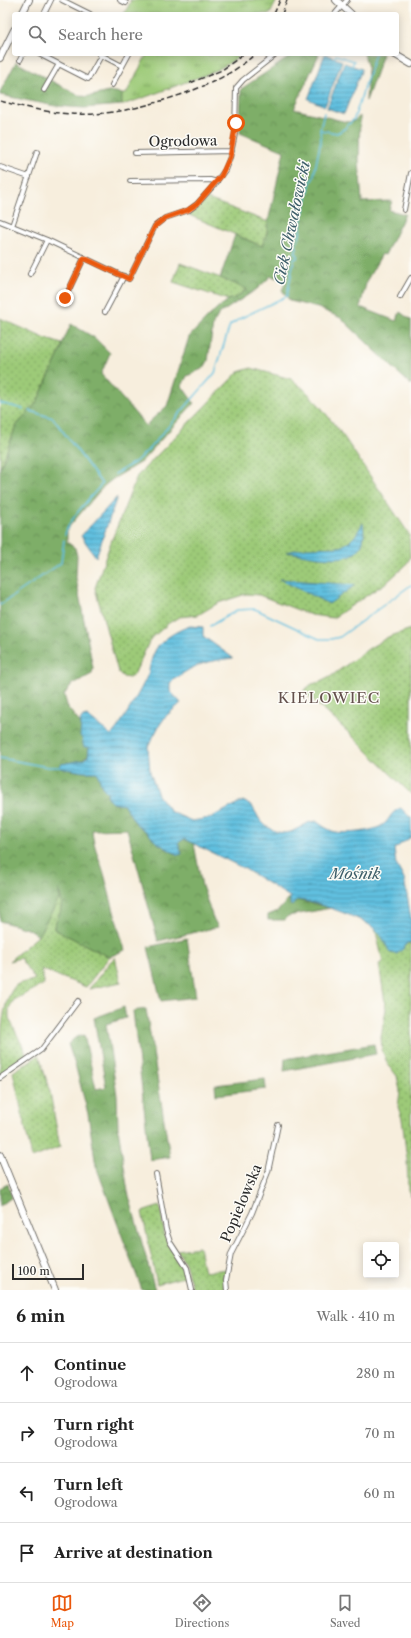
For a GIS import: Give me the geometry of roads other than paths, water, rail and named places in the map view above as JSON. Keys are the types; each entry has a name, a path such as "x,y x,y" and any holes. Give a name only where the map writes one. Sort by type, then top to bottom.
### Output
{"street":[{"path":"24,12 29,0"},
{"path":"45,12 51,0"},
{"path":"62,0 86,12"},
{"path":"120,0 126,3"},
{"path":"336,0 349,12"},
{"path":"337,12 347,0"},
{"path":"0,58 12,34"},
{"path":"20,60 22,56"},
{"path":"42,56 88,79 100,56"},
{"path":"104,56 122,66"},
{"path":"112,85 128,56"},
{"name":"Ogrodowa","path":"105,312 124,276 129,279 150,234 157,224 165,218 188,210 197,204 225,170 232,151 236,123 236,88 243,80 273,56"},
{"path":"397,56 411,64"},
{"path":"44,90 59,64"},
{"name":"Ogrodowa","path":"134,153 232,151"},
{"path":"12,226 37,152"},
{"path":"0,167 29,177"},
{"path":"404,210 411,173"},
{"path":"130,181 210,180 216,182"},
{"path":"0,221 47,240 124,276"},
{"path":"30,274 47,240"},
{"path":"65,298 84,258"},
{"path":"400,297 411,278"},
{"path":"0,1078 41,1050 78,1001"},
{"name":"Popielowska","path":"227,1290 226,1280 232,1254 252,1213 268,1172 278,1125"},
{"path":"0,1155 55,1290"},
{"path":"156,1174 166,1230 170,1242 186,1268 192,1290"}],"water":[{"path":"324,56 330,56 342,61 325,106 308,99"},
{"path":"344,63 362,69 344,114 327,108"},
{"path":"117,497 96,557 81,536"},
{"path":"363,523 363,539 359,549 350,555 339,558 325,558 286,552 306,548 340,547 349,542 355,536"},
{"path":"279,579 355,585 329,604"},
{"name":"Mośnik","path":"190,626 203,627 203,636 233,658 199,665 170,683 170,691 181,703 166,716 148,747 150,772 158,795 171,812 192,821 210,818 243,801 252,806 260,820 266,826 277,832 285,833 291,832 310,822 316,821 327,829 335,832 346,833 367,831 380,827 393,813 401,808 411,818 411,837 394,849 396,864 404,879 408,900 411,920 411,943 407,943 397,954 390,953 380,934 375,929 360,920 315,903 297,900 292,906 290,904 290,897 245,869 184,839 178,843 182,854 178,855 156,842 147,832 137,825 124,805 112,803 108,799 107,792 102,787 97,772 84,772 60,768 61,764 83,760 88,756 89,747 84,747 80,736 80,721 83,717 87,716 111,735 126,715 142,687 148,674 156,648 169,636"}],"waterway":[{"path":"339,56 354,61 352,66"},
{"path":"320,130 337,133 344,129 354,119 374,56"},
{"name":"Ciek Chwałowicki","path":"115,474 135,462 147,451 215,373 230,325 241,318 287,296 294,259 297,258 298,255 295,253 297,247 295,244 299,237 301,221 311,181 313,179 321,140 320,130 324,113"},
{"path":"0,403 23,409"},
{"path":"30,411 53,418 102,484 75,516 65,535"},
{"name":"Ciek Chwałowicki","path":"0,605 61,563 64,540"},
{"path":"210,626 237,610 255,609 319,639 331,639 340,637 411,585"},
{"path":"0,758 48,767 61,767"}],"railway":[{"path":"275,12 280,0"},
{"path":"283,12 287,0"},
{"path":"190,83 222,70 241,56"},
{"path":"0,101 38,110 60,113 91,114 121,111 165,100 200,87 229,74 252,56"}],"district":[{"name":"KIELOWIEC","path":"329,698"}]}
